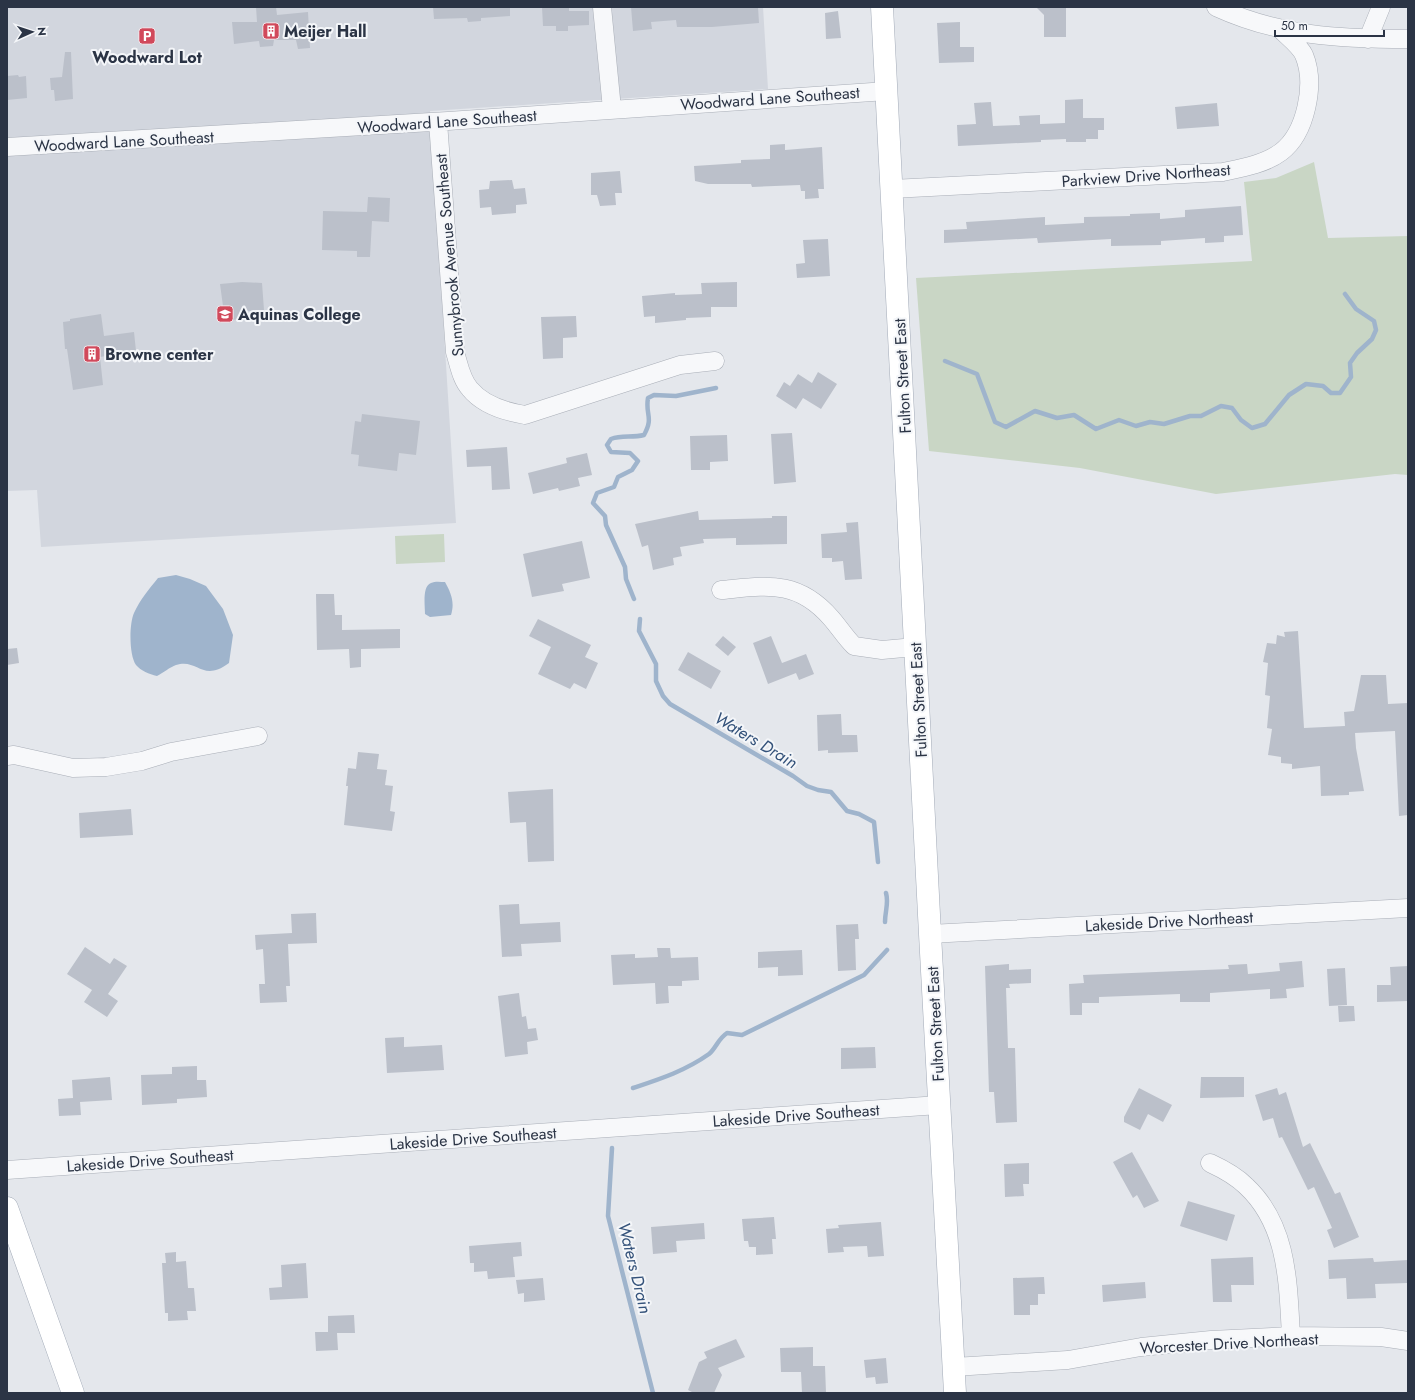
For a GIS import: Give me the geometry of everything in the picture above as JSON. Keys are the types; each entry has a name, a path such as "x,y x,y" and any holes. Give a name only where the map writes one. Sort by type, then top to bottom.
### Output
{"main road":[{"name":"Fulton Street East","path":"882,7 939,1105 956,1393"},
{"path":"7,1208 73,1393"}],"street":[{"path":"602,7 612,109"},
{"path":"1216,7 1281,30 1310,35 1368,39 1408,39"},
{"path":"1368,39 1381,7"},
{"name":"Parkview Drive Northeast","path":"892,189 1223,172 1242,168 1266,160 1282,152 1296,134 1306,111 1309,92 1304,54 1281,30"},
{"name":"Woodward Lane Southeast","path":"7,148 438,122 887,91"},
{"name":"Sunnybrook Avenue Southeast","path":"438,122 455,352 461,373 470,390 486,402 507,412 526,414 680,366 715,361"},
{"path":"721,590 770,586 790,589 812,601 830,617 854,646 882,650 915,647"},
{"path":"7,756 14,755 73,768 106,767 142,761 171,752 258,736"},
{"name":"Lakeside Drive Northeast","path":"930,934 1408,908"},
{"name":"Lakeside Drive Southeast","path":"7,1170 939,1105"},
{"path":"1210,1163 1232,1175 1246,1185 1259,1199 1273,1224 1281,1245 1287,1273 1291,1336"},
{"name":"Worcester Drive Northeast","path":"954,1367 1068,1360 1141,1347 1211,1340 1291,1336 1381,1337 1408,1341"}],"shaded area":[{"name":"Aquinas College","path":"7,7 763,7 768,89 430,111 456,523 41,547 37,490 7,491"}],"green space":[{"path":"1314,162 1328,238 1408,236 1408,475 1395,474 1216,494 1080,468 929,451 916,278 1252,261 1244,182 1276,178"},
{"path":"444,534 445,562 396,564 395,536"}],"water":[{"path":"176,575 206,586 223,609 233,635 229,663 220,669 206,671 183,664 176,665 157,676 140,669 136,665 132,654 130,639 131,624 134,613 148,590 158,578"},
{"path":"433,582 445,582 452,598 453,606 451,615 430,617 425,614 426,588"}],"building":[{"name":"Meijer Hall","path":"256,7 276,7 277,15 308,12 310,48 298,49 296,40 274,40 273,46 260,47 259,41 234,44 232,22 257,22"},
{"path":"433,7 510,7 510,16 481,18 481,21 468,22 467,18 434,19"},
{"path":"542,7 569,7 569,11 589,11 589,25 568,26 568,31 556,31 556,26 543,26"},
{"path":"631,7 758,7 759,23 712,27 677,27 676,20 651,22 652,29 633,31"},
{"path":"1036,7 1066,7 1066,37 1044,37 1044,15"},
{"path":"838,11 841,38 826,39 825,13"},
{"path":"960,22 960,47 974,47 974,62 939,63 937,23"},
{"path":"65,52 71,52 73,99 55,101 54,90 51,90 50,78 62,77"},
{"path":"18,75 19,77 26,76 27,98 7,100 7,76"},
{"path":"1083,99 1083,118 1104,118 1104,130 1098,130 1098,139 1086,139 1086,142 1066,142 1066,139 1041,140 1041,142 958,146 957,125 976,124 974,103 991,102 993,126 1020,125 1019,116 1040,115 1040,124 1065,123 1065,100"},
{"path":"1217,103 1219,126 1177,129 1175,107"},
{"path":"785,144 785,150 822,147 824,189 818,189 819,198 805,199 805,191 801,191 800,185 752,187 751,184 708,184 695,181 694,166 741,163 741,160 770,159 770,145"},
{"path":"620,171 622,193 615,193 616,205 600,206 597,195 591,195 591,173"},
{"path":"512,180 514,189 525,188 527,204 516,205 516,213 492,215 491,207 480,208 479,190 489,189 490,181"},
{"path":"368,197 390,198 389,222 372,221 370,257 357,257 357,251 322,250 323,211 367,212"},
{"path":"1241,206 1243,235 1224,236 1224,242 1205,243 1205,238 1161,241 1161,245 1111,246 1111,239 1038,243 1037,238 944,243 944,230 967,229 966,222 1045,217 1045,225 1084,223 1084,217 1130,216 1130,214 1160,213 1160,219 1185,217 1185,210"},
{"path":"828,239 830,276 797,278 796,264 805,263 803,240"},
{"path":"242,282 262,283 264,310 247,311 247,318 225,321 220,284"},
{"path":"737,282 737,307 711,307 711,317 686,318 686,320 655,323 655,316 644,317 642,296 675,293 675,295 702,294 701,283"},
{"name":"Browne center","path":"101,314 104,336 134,332 136,351 100,357 103,385 73,390 67,349 65,349 63,322 70,321 70,319"},
{"path":"576,316 577,337 563,338 563,358 543,359 541,317"},
{"path":"818,372 837,384 821,409 803,398 796,409 776,396 784,382 790,386 798,374 812,383"},
{"path":"362,414 420,421 416,455 399,453 397,471 358,466 359,455 351,454 355,421 361,422"},
{"path":"792,433 796,482 774,484 771,434"},
{"path":"727,435 728,461 710,462 710,470 691,470 690,436"},
{"path":"507,447 510,489 492,490 491,466 467,467 466,450"},
{"path":"587,453 592,475 578,478 580,486 559,491 558,488 533,494 528,473 567,463 566,458"},
{"path":"698,511 699,520 772,518 772,516 787,516 787,544 736,545 736,538 703,539 704,543 680,547 682,556 673,558 674,565 653,570 648,545 642,547 635,524"},
{"path":"858,522 862,579 845,580 843,561 832,562 832,558 822,558 821,534 847,532 846,523"},
{"path":"582,541 590,578 562,584 564,591 532,597 523,554"},
{"path":"316,594 334,594 335,615 342,615 342,630 400,629 400,648 361,649 361,667 350,668 349,649 317,650"},
{"path":"538,619 591,645 585,657 598,663 586,689 574,683 570,689 538,674 551,647 529,636"},
{"path":"1298,631 1304,728 1345,726 1344,712 1354,711 1361,675 1386,675 1388,704 1408,703 1408,815 1399,816 1395,731 1355,733 1356,748 1364,791 1349,792 1349,795 1321,796 1320,766 1292,769 1292,764 1281,763 1281,757 1268,755 1272,729 1267,728 1270,696 1265,695 1268,663 1263,662 1267,643 1276,644 1277,635 1285,637 1284,632"},
{"path":"723,636 736,647 728,656 715,645"},
{"path":"771,636 782,663 806,654 814,674 799,680 796,673 768,684 753,643"},
{"path":"17,648 19,663 7,665 7,649"},
{"path":"688,652 721,671 711,689 678,670"},
{"path":"841,714 842,735 857,735 858,752 828,753 828,750 818,751 817,715"},
{"path":"358,752 379,754 377,769 387,770 385,785 393,786 390,811 395,812 392,831 344,825 348,786 346,786 348,768 356,769"},
{"path":"553,789 554,861 528,862 526,822 510,823 508,792"},
{"path":"131,809 133,835 80,838 79,813"},
{"path":"519,904 520,924 560,922 561,942 521,944 522,956 502,957 499,905"},
{"path":"316,913 317,943 288,944 290,986 286,986 287,1002 260,1003 259,984 265,984 263,949 256,950 255,935 292,933 291,914"},
{"path":"858,924 859,939 855,939 856,970 838,971 836,925"},
{"path":"85,947 110,964 114,958 127,966 108,994 118,1001 107,1017 84,1002 92,990 67,974"},
{"path":"657,948 670,948 671,958 698,957 699,980 682,981 682,986 668,986 669,1003 656,1004 655,983 613,985 611,955 635,954 635,958 658,957"},
{"path":"802,950 803,975 778,976 778,967 758,968 758,952"},
{"path":"1302,961 1304,987 1286,989 1287,998 1270,999 1270,989 1210,993 1210,1002 1180,1002 1180,994 1099,997 1099,1003 1082,1003 1082,1015 1070,1015 1069,984 1084,983 1083,975 1229,969 1228,965 1247,964 1248,974 1280,971 1279,963"},
{"path":"1009,964 1009,970 1031,969 1031,983 1009,984 1010,988 1006,988 1008,1048 1015,1048 1017,1122 996,1123 994,1092 989,1092 985,966"},
{"path":"1408,966 1408,1001 1377,1002 1377,985 1391,985 1390,967"},
{"path":"1345,968 1347,1005 1329,1006 1327,969"},
{"path":"519,993 522,1017 526,1016 528,1029 536,1028 538,1040 527,1042 528,1054 505,1057 498,996"},
{"path":"1338,1006 1354,1006 1355,1021 1339,1022"},
{"path":"404,1037 404,1047 442,1045 444,1070 387,1073 385,1038"},
{"path":"875,1047 876,1068 841,1069 841,1048"},
{"path":"197,1066 197,1080 206,1080 207,1097 177,1099 177,1103 142,1105 141,1075 172,1074 172,1067"},
{"path":"110,1077 112,1100 80,1102 81,1115 59,1116 58,1099 73,1098 72,1080"},
{"path":"1201,1077 1244,1077 1244,1097 1200,1098"},
{"path":"1139,1088 1172,1105 1163,1122 1148,1114 1140,1130 1124,1122 1124,1117"},
{"path":"1277,1088 1279,1095 1286,1092 1303,1147 1310,1143 1335,1194 1340,1192 1359,1237 1334,1248 1327,1230 1332,1228 1314,1187 1308,1190 1282,1137 1279,1138 1273,1118 1263,1121 1255,1095"},
{"path":"1132,1152 1159,1201 1144,1208 1137,1195 1133,1198 1113,1162"},
{"path":"1029,1163 1029,1184 1023,1184 1024,1196 1005,1197 1004,1164"},
{"path":"1188,1201 1235,1215 1227,1241 1180,1226"},
{"path":"774,1217 776,1239 772,1239 773,1254 756,1255 756,1247 749,1247 748,1241 744,1241 742,1219"},
{"path":"881,1222 884,1256 868,1257 867,1246 843,1247 844,1252 828,1253 826,1229 839,1228 838,1225"},
{"path":"704,1223 705,1239 676,1241 677,1252 653,1254 651,1227"},
{"path":"521,1242 522,1256 513,1257 515,1277 488,1279 487,1271 474,1272 474,1263 470,1263 469,1246"},
{"path":"176,1252 176,1262 186,1261 188,1288 194,1288 196,1311 187,1311 188,1320 168,1321 168,1313 165,1313 162,1263 166,1263 165,1253"},
{"path":"1253,1257 1254,1285 1231,1285 1232,1302 1213,1302 1211,1259"},
{"path":"1373,1258 1374,1262 1408,1260 1408,1283 1375,1284 1376,1298 1347,1299 1346,1278 1329,1279 1328,1260"},
{"path":"306,1263 308,1298 270,1300 269,1288 282,1287 281,1265"},
{"path":"1044,1277 1045,1294 1038,1294 1038,1305 1030,1305 1030,1315 1014,1315 1013,1278"},
{"path":"543,1278 545,1300 524,1302 524,1293 518,1294 516,1280"},
{"path":"1145,1282 1146,1298 1103,1302 1102,1285"},
{"path":"354,1315 355,1333 337,1333 338,1350 316,1351 315,1332 328,1332 328,1316"},
{"path":"736,1339 745,1357 718,1368 722,1375 714,1393 694,1393 688,1390 699,1362 707,1358 704,1352"},
{"path":"813,1347 813,1366 825,1366 826,1393 802,1393 801,1372 781,1372 780,1348"},
{"path":"886,1358 888,1383 876,1384 875,1377 866,1378 864,1360"}],"waterway":[{"name":"Waters Drain","path":"945,361 977,374 995,422 1006,427 1035,411 1057,418 1074,415 1096,429 1119,420 1136,426 1150,422 1164,424 1190,416 1201,416 1221,406 1232,408 1241,420 1252,428 1265,424 1289,395 1306,384 1323,386 1331,393 1340,393 1351,377 1350,363 1357,353 1372,339 1376,330 1374,321 1356,309 1345,294"},
{"name":"Waters Drain","path":"634,599 626,579 625,567 606,525 605,516 593,503 597,493 614,487 618,477 632,470 638,461 630,453 611,452 607,445 611,439 644,435 649,420 647,404 648,398 654,395 676,396 716,388"},
{"name":"Waters Drain","path":"640,619 639,631 656,664 656,681 663,696 670,704 793,776 807,786 818,790 831,792 847,811 859,814 874,822 878,862"},
{"name":"Waters Drain","path":"885,922 887,904 886,893"},
{"name":"Waters Drain","path":"633,1088 672,1074 700,1060 709,1054 721,1038 727,1033 742,1035 864,975 887,950"},
{"name":"Waters Drain","path":"612,1148 608,1216 653,1393"}],"place":[{"name":"Meijer Hall","path":"271,31"},
{"name":"Woodward Lot","path":"147,36"},
{"name":"Aquinas College","path":"225,314"},
{"name":"Browne center","path":"92,354"}]}
